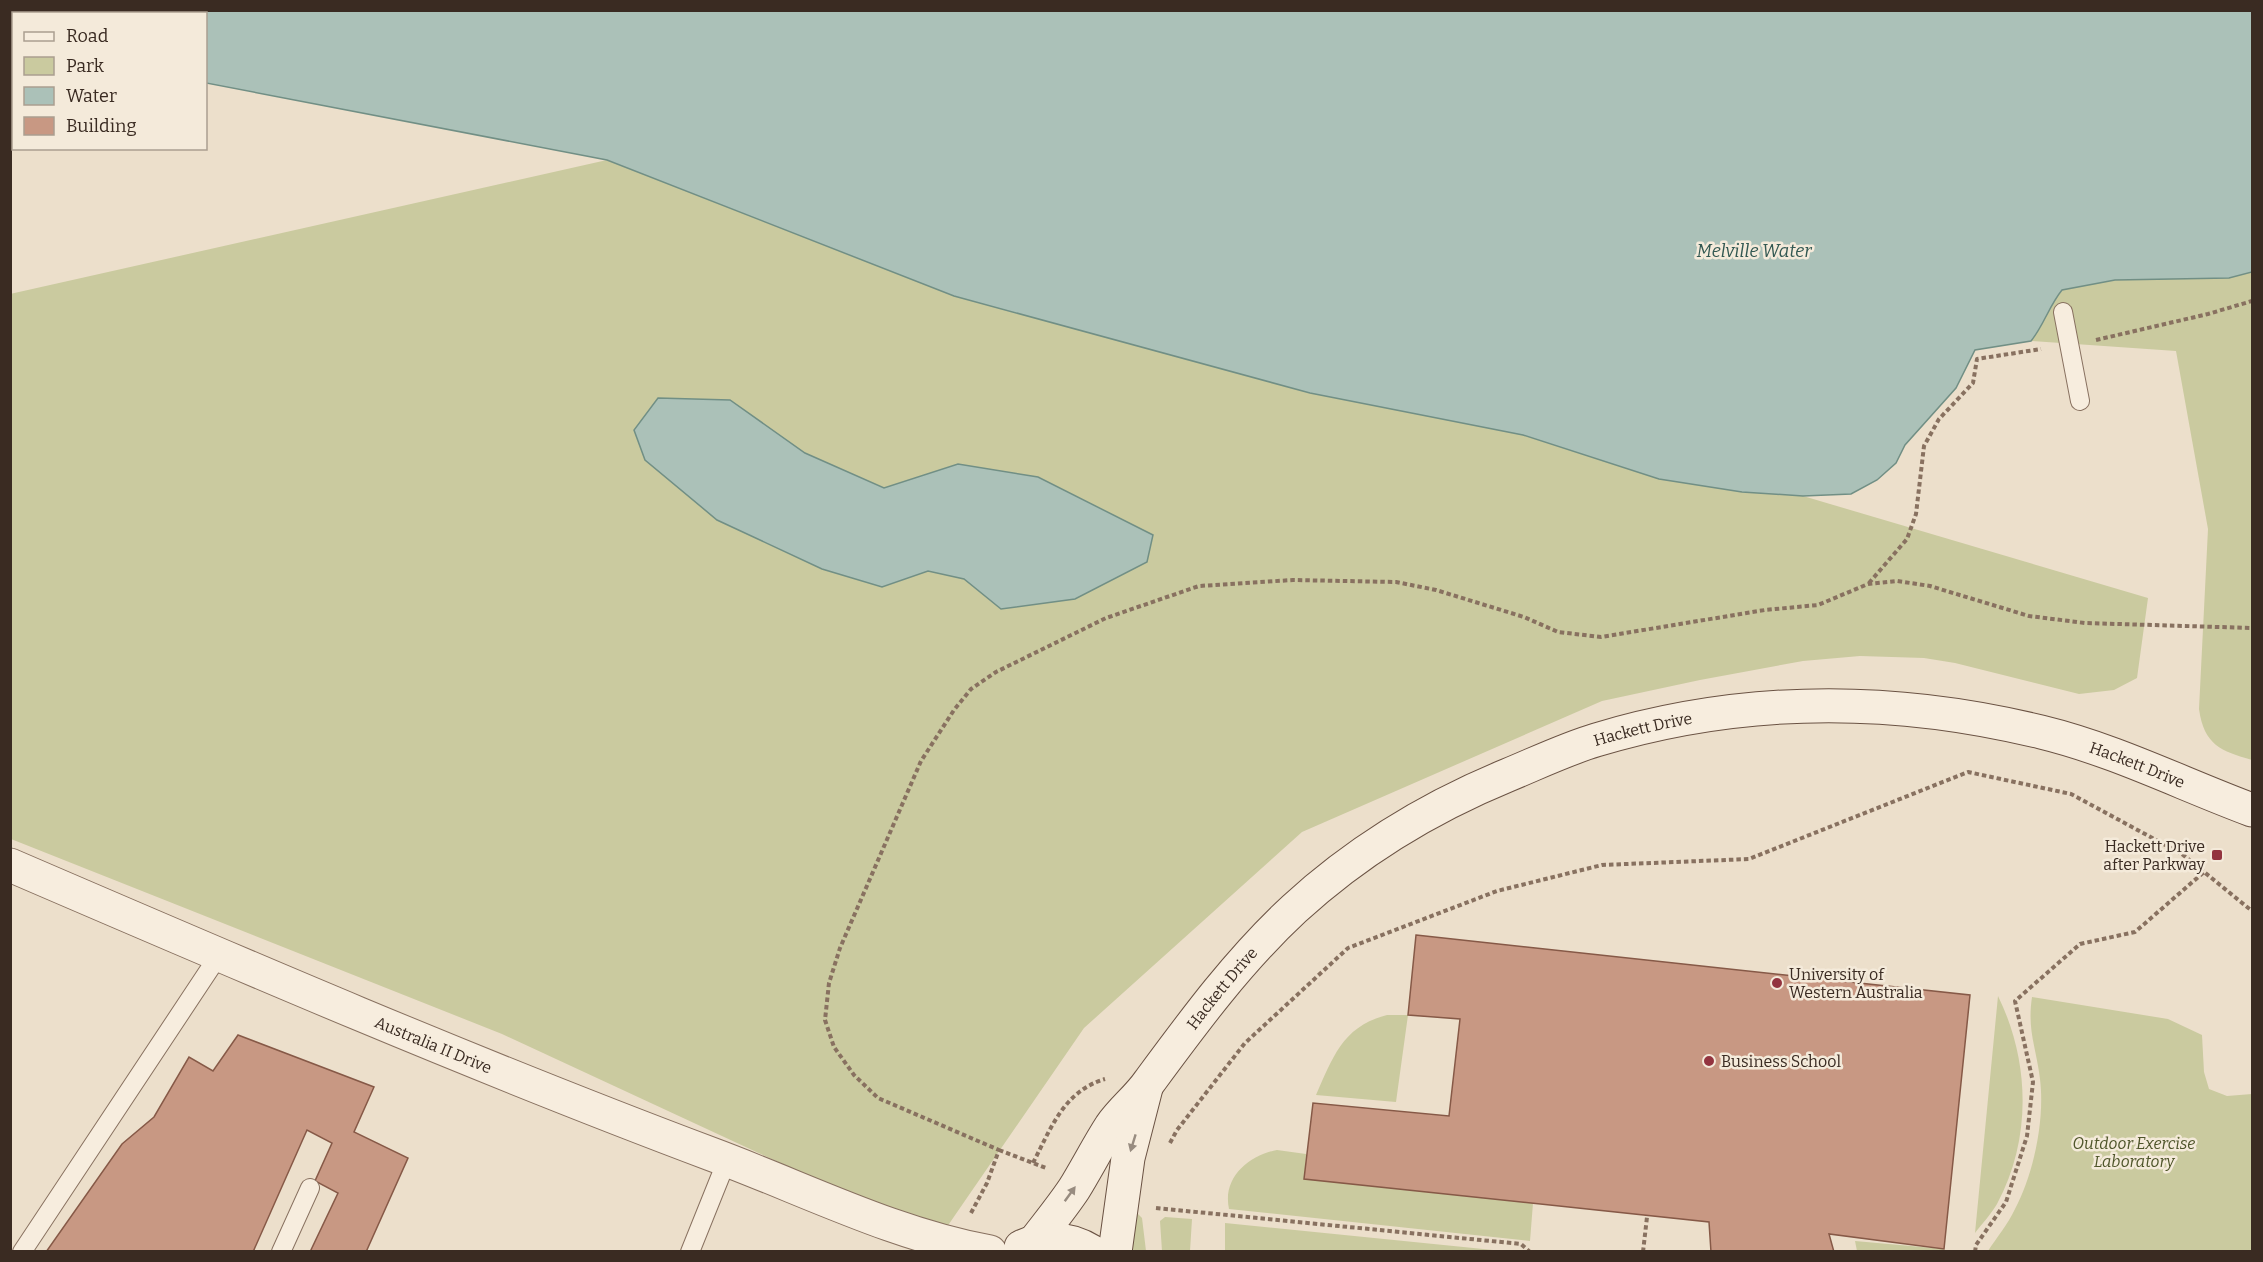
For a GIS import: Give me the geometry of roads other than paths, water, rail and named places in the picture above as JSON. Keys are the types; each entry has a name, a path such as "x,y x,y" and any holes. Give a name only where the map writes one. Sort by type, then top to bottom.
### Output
{"main road":[{"name":"Hackett Drive","path":"1025,1246 1075,1186 1114,1123 1146,1086 1190,1025 1251,953 1295,908 1378,842 1431,811 1487,783 1559,753 1628,732 1710,713 1778,705 1884,707 1948,713 2065,738 2253,810"},
{"name":"Australia II Drive","path":"10,865 219,955 588,1107 863,1215 955,1245 990,1251"},
{"name":"Hackett Drive","path":"1115,1251 1128,1158 1146,1086"},
{"name":"Australia II Drive","path":"863,1215 909,1251"},
{"path":"1025,1246 1057,1239 1078,1243 1094,1251"}],"lane":[{"path":"2063,312 2080,400"},
{"path":"22,1251 219,955"},
{"path":"690,1251 727,1160"},
{"path":"281,1251 310,1188"}],"water":[{"name":"Melville Water","path":"10,11 2252,11 2252,272 2229,278 2115,280 2062,290 2031,341 1975,350 1956,388 1905,445 1896,463 1877,480 1851,494 1803,496 1742,492 1659,479 1523,435 1310,393 954,296 607,160 207,83 207,12 12,12 11,46"},
{"path":"658,398 730,400 805,453 884,488 958,464 1038,477 1153,535 1147,562 1075,599 1001,609 964,579 928,571 882,587 822,569 717,520 645,460 634,430"}],"place":[{"name":"Hackett Drive after Parkway","path":"2217,855"},
{"name":"University of Western Australia","path":"1777,983"},
{"name":"Business School","path":"1709,1061"}],"park label":[{"name":"Outdoor Exercise Laboratory","path":"2134,1152"}]}
